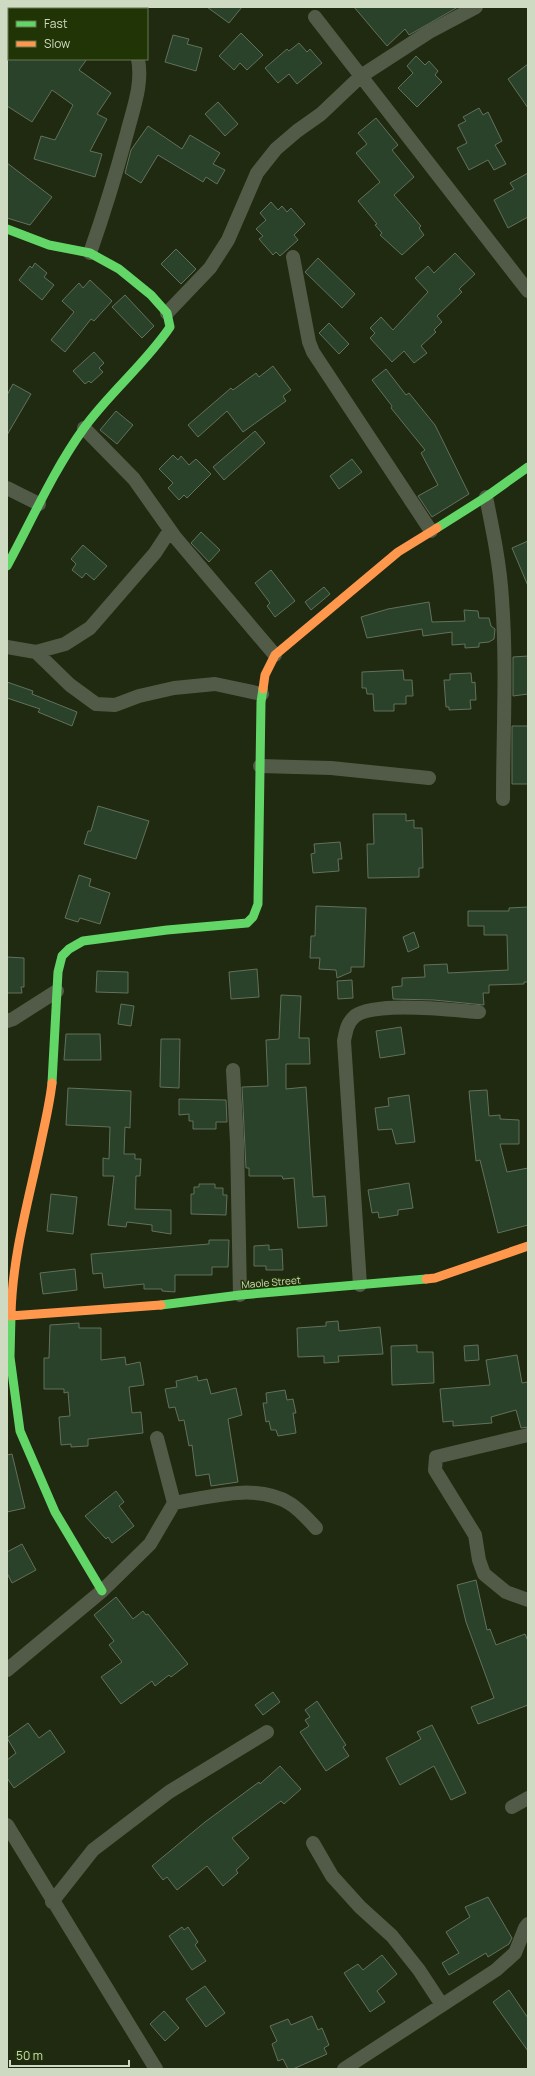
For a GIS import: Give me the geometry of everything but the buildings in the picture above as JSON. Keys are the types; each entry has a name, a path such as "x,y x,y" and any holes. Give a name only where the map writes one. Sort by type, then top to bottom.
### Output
{"street":[{"path":"167,313 210,268 228,240 257,173 276,149 297,131 321,114 361,76 429,32 476,7"},
{"path":"315,17 528,291"},
{"path":"90,253 110,196 137,94 140,70 138,60"},
{"path":"7,229 50,245 90,253 119,270 151,295 167,313 170,327 161,342 101,406 84,428 68,452 7,566"},
{"path":"293,257 309,342 313,352 431,531"},
{"path":"84,428 134,480 170,530 275,654"},
{"path":"102,1591 55,1512 14,1432 10,1357 9,1292 51,1092 57,991 62,956 69,949 83,941 174,929 247,923 253,917 258,904 262,694 265,675 275,654 398,552 486,497 528,467"},
{"path":"7,488 39,504"},
{"path":"486,497 496,546 502,599 504,647 503,799"},
{"path":"7,647 36,652 65,644 90,628 155,553 170,530"},
{"path":"36,652 70,685 96,704 115,705 140,696 174,688 215,684 262,694"},
{"path":"260,766 331,768 429,778"},
{"path":"7,1021 13,1019 57,991"},
{"path":"360,1285 344,1041 347,1026 354,1017 361,1013 380,1008 479,1012"},
{"path":"234,1070 240,1295"},
{"name":"Maole Street","path":"10,1316 168,1305 240,1295 436,1278 503,1256 528,1246"},
{"path":"528,1435 436,1457 435,1463 435,1470 475,1535 479,1560 484,1574 506,1592 528,1600"},
{"path":"7,1670 102,1591 150,1544 174,1503 158,1438"},
{"path":"174,1503 234,1494 272,1495 289,1503 316,1528"},
{"path":"52,1902 93,1850 169,1792 267,1732"},
{"path":"512,1807 528,1798"},
{"path":"7,1825 52,1902 156,2069"},
{"path":"313,1843 332,1876 360,1907 392,1936 419,1970 442,2005"},
{"path":"344,2069 496,1970 516,1953 524,1928 528,1924"}],"traffic: fast":[{"path":"7,229 49,245 90,253 119,269 151,295 167,313 170,327 150,353 94,415 73,444 62,461 7,566"},
{"path":"437,528 486,497 528,467"},
{"path":"52,1083 58,972 62,956 69,949 83,941 167,930 247,923 253,917 258,904 261,702 263,689"},
{"path":"161,1305 240,1295 426,1279"},
{"path":"11,1316 10,1357 20,1431 55,1512 102,1591"}],"traffic: slow":[{"path":"263,689 265,675 275,655 398,552 437,528"},
{"path":"11,1316 12,1293 18,1248 52,1083"},
{"path":"426,1279 435,1278 528,1246"},
{"path":"10,1316 161,1305"}]}
